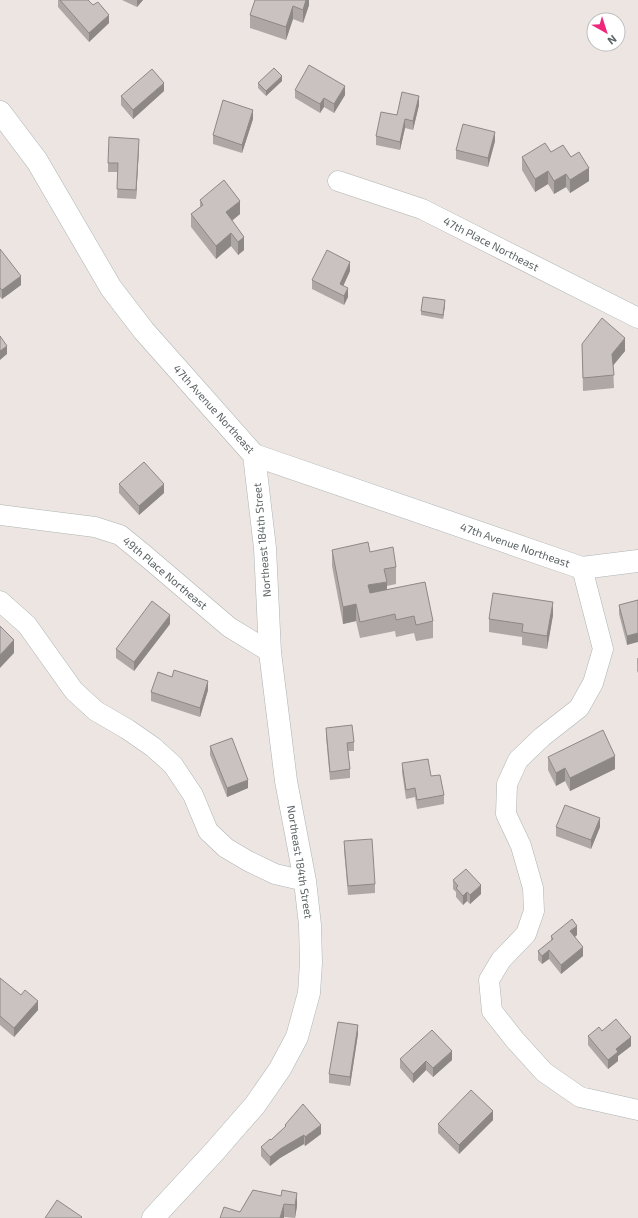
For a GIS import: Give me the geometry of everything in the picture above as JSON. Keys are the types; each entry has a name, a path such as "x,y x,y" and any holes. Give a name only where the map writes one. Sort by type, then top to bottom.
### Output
{"street":[{"name":"47th Avenue Northeast","path":"0,112 37,161 111,288 144,331 254,455 582,568 638,561"},
{"name":"47th Place Northeast","path":"338,181 422,208 638,318"},
{"name":"Northeast 184th Street","path":"153,1218 255,1105 280,1069 297,1037 309,993 311,963 310,925 304,881 286,781 270,652 265,548 254,455"},
{"name":"49th Place Northeast","path":"0,515 95,527 120,535 229,627 270,652"},
{"path":"582,568 603,649 593,683 579,708 542,737 518,760 507,784 506,814 521,846 533,888 534,911 526,934 501,960 489,980 492,1011 515,1040 544,1072 580,1097 638,1110"},
{"path":"0,600 27,625 74,691 96,711 127,729 153,747 173,765 193,795 208,831 226,848 275,874 304,881"}],"building":[{"path":"60,0 88,0 93,5 98,2 109,15 89,33"},
{"path":"255,0 306,0 303,10 293,6 286,27 250,15"},
{"path":"309,65 345,86 334,104 324,98 320,104 295,90"},
{"path":"274,68 282,76 266,91 258,83"},
{"path":"152,69 164,83 133,110 121,96"},
{"path":"402,92 419,96 413,121 405,119 400,142 376,136 381,112 397,115"},
{"path":"223,100 253,110 242,145 213,135"},
{"path":"463,124 495,132 488,158 456,150"},
{"path":"109,137 139,139 136,190 117,189 118,163 108,163"},
{"path":"545,143 551,152 563,145 571,157 579,152 589,168 570,180 566,174 554,181 548,171 535,179 522,157"},
{"path":"224,180 240,201 226,212 244,237 238,242 231,233 216,246 191,214 203,205 200,200"},
{"path":"0,249 21,276 2,290 0,288"},
{"path":"327,250 350,262 340,284 348,288 344,296 312,280"},
{"path":"423,297 445,300 443,315 421,311"},
{"path":"602,318 625,338 612,354 614,375 583,378 582,344"},
{"path":"0,336 7,346 0,351"},
{"path":"144,462 164,484 139,506 119,484"},
{"path":"368,542 370,552 393,547 396,567 384,569 387,582 368,585 370,593 425,582 433,621 416,625 414,616 396,620 395,614 360,622 356,604 343,607 332,550"},
{"path":"493,593 553,602 547,636 522,632 523,624 489,619"},
{"path":"638,600 638,633 627,636 619,605"},
{"path":"152,601 170,615 134,662 116,649"},
{"path":"0,626 14,640 0,655"},
{"path":"174,670 208,681 200,708 151,692 158,672 172,677"},
{"path":"352,725 354,742 347,743 350,769 330,772 326,728"},
{"path":"603,730 615,756 570,778 565,768 556,773 548,757"},
{"path":"232,738 248,780 227,788 210,746"},
{"path":"428,759 431,776 440,775 444,795 417,800 415,788 406,790 402,763"},
{"path":"565,805 600,818 591,840 556,827"},
{"path":"372,839 375,884 348,886 344,841"},
{"path":"466,869 481,885 470,895 467,892 463,896 456,888 458,886 453,880"},
{"path":"572,919 577,926 570,931 583,947 561,965 549,950 542,956 538,951 553,939 551,936"},
{"path":"0,978 21,995 25,990 38,1001 14,1028 0,1016"},
{"path":"616,1019 631,1037 616,1049 618,1052 608,1060 588,1036 599,1027 602,1031"},
{"path":"338,1022 358,1025 350,1077 329,1074"},
{"path":"432,1030 452,1051 433,1068 426,1061 413,1074 400,1059"},
{"path":"471,1090 493,1111 459,1145 438,1124"},
{"path":"303,1104 321,1125 305,1137 304,1135 280,1149 270,1157 261,1147 286,1126 285,1125"},
{"path":"253,1190 281,1196 282,1190 297,1193 295,1205 284,1204 280,1218 220,1218 224,1207 240,1212"},
{"path":"57,1200 82,1217 45,1218"}]}
